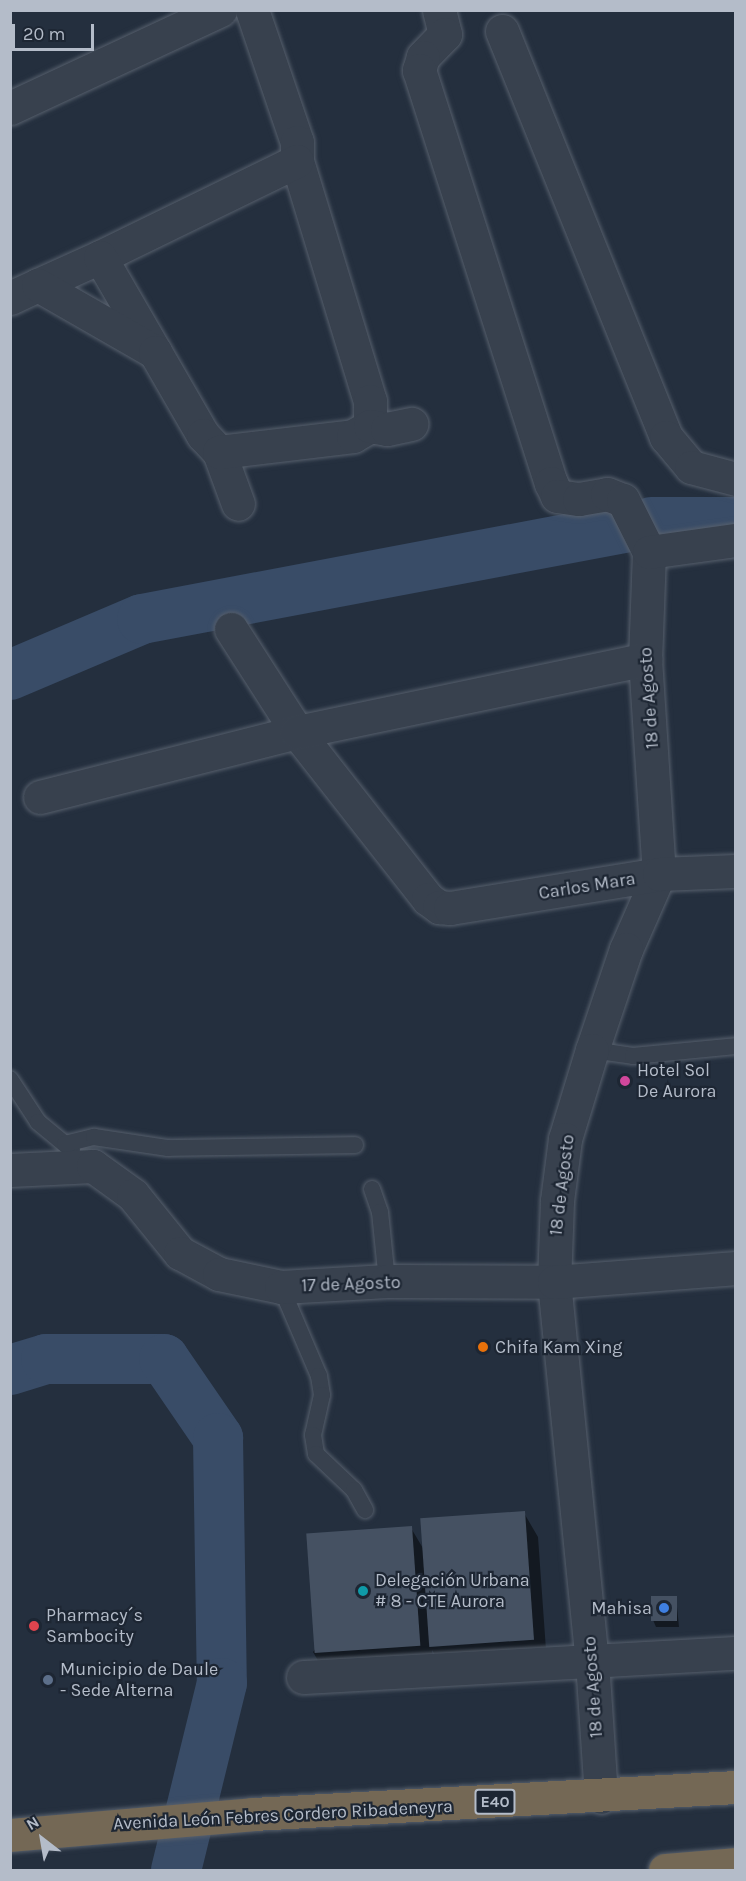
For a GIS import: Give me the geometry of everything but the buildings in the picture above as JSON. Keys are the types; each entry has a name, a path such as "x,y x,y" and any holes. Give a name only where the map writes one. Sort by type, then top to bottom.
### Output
{"highway":[{"name":"Avenida León Febres Cordero Ribadeneyra","path":"10,1834 254,1815 601,1797 735,1787"},
{"path":"665,1870 735,1864"}],"street":[{"path":"10,108 220,10"},
{"path":"252,10 297,142 297,161 370,401 370,426"},
{"path":"439,10 445,34 423,57 419,70 557,496 579,499 607,494 624,500 649,552 735,540"},
{"path":"502,31 666,437 691,467 735,479"},
{"path":"24,291 100,257 297,161"},
{"path":"100,257 203,435 219,452 238,504"},
{"path":"24,291 155,352"},
{"path":"219,452 353,436 370,426 387,429 411,424"},
{"name":"18 de Agosto","path":"601,1797 592,1661 554,1282 557,1201 565,1139 592,1050 626,949 659,874 645,659 649,552"},
{"path":"231,629 297,732"},
{"path":"40,797 297,732 645,659"},
{"name":"Carlos Mara","path":"297,732 421,890 439,907 450,908 659,874 735,871"},
{"path":"10,1170 93,1166"},
{"name":"17 de Agosto","path":"93,1166 133,1195 180,1253 219,1274 282,1287 387,1281 554,1282 735,1268"},
{"path":"303,1677 735,1653"}],"lane":[{"path":"592,1050 633,1056 735,1046"},
{"path":"10,1079 38,1122 93,1166"},
{"path":"65,1144 94,1137 168,1148 355,1145"},
{"path":"372,1189 380,1212 387,1281"},
{"path":"282,1287 319,1376 322,1395 313,1435 316,1454 354,1490 365,1510"}],"waterway":[{"path":"651,522 736,522"},
{"path":"10,675 142,619 628,527"},
{"path":"10,1370 46,1359 164,1359 218,1438 222,1683 176,1870"}],"place":[{"name":"Hotel Sol De Aurora","path":"625,1081"},
{"name":"Chifa Kam Xing","path":"483,1347"},
{"name":"Delegación Urbana # 8 - CTE Aurora","path":"363,1591"},
{"name":"Mahisa","path":"664,1608"},
{"name":"Pharmacy´s Sambocity","path":"34,1626"},
{"name":"Municipio de Daule - Sede Alterna","path":"48,1680"}]}
